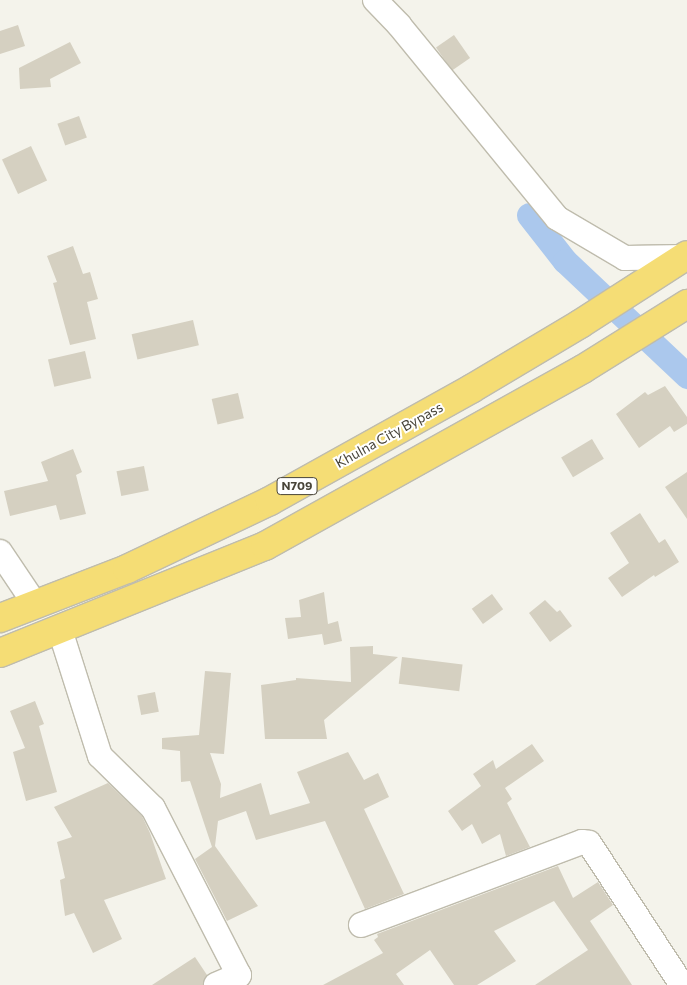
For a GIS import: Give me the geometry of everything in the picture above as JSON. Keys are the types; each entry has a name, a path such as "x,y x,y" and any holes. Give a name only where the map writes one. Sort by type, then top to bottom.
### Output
{"highway":[{"name":"Khulna City Bypass","path":"0,618 127,568 270,501 409,425 580,324 679,261"},
{"name":"N709","path":"0,653 265,546 454,443 583,369 686,304"}],"street":[{"path":"375,0 399,25 558,218 625,258 679,261"},
{"path":"0,552 35,604"},
{"path":"60,630 100,756 153,808 239,974 216,985"},
{"path":"361,925 582,842 589,843 682,985"}],"building":[{"path":"18,25 25,46 0,54 0,31"},
{"path":"454,35 470,58 452,71 436,48"},
{"path":"70,42 81,63 50,79 51,87 20,89 19,68"},
{"path":"79,116 87,138 65,145 57,124"},
{"path":"31,146 47,180 18,194 2,160"},
{"path":"73,246 83,274 90,272 98,299 87,302 96,339 70,345 53,283 57,282 47,256"},
{"path":"193,320 199,345 137,360 132,334"},
{"path":"85,351 91,378 54,387 48,360"},
{"path":"665,386 687,417 687,424 674,432 670,426 639,448 616,414 645,392 648,395"},
{"path":"238,393 244,418 218,424 212,399"},
{"path":"592,439 604,459 573,477 561,458"},
{"path":"73,449 82,472 76,475 86,514 60,520 56,505 10,516 4,491 48,481 41,462"},
{"path":"144,466 149,491 121,496 117,471"},
{"path":"687,472 687,519 665,487"},
{"path":"640,513 659,543 665,539 679,562 655,577 654,575 622,597 608,578 629,563 610,533"},
{"path":"324,592 328,624 338,621 342,641 324,645 322,634 288,639 285,618 301,617 299,600"},
{"path":"492,594 503,609 483,624 472,609"},
{"path":"545,600 557,612 560,610 572,626 550,642 529,613"},
{"path":"373,646 373,654 398,657 324,720 327,739 265,739 261,685 296,680 296,678 351,682 350,647"},
{"path":"402,657 463,664 459,691 399,684"},
{"path":"205,671 231,673 224,754 210,753 221,784 220,798 261,783 270,815 310,803 297,772 348,752 364,780 378,773 389,797 364,809 404,894 365,909 325,821 256,840 246,811 218,821 215,846 258,906 227,921 195,859 212,847 190,781 181,782 180,751 162,749 162,738 199,735"},
{"path":"155,692 159,712 141,715 137,695"},
{"path":"35,701 44,724 39,726 57,792 26,801 13,752 25,748 10,711"},
{"path":"532,744 544,761 505,788 512,799 507,803 530,847 506,856 500,834 482,844 472,824 462,831 448,811 481,786 473,774 493,760 496,769"},
{"path":"108,783 142,816 166,879 104,900 122,939 93,953 74,913 65,916 60,880 65,878 57,842 72,837 54,807"},
{"path":"558,866 573,898 598,882 613,905 590,921 632,985 535,985 588,950 554,901 494,931 516,961 477,985 454,985 430,950 396,974 404,985 323,985 383,953 374,940 378,937 377,934"},
{"path":"195,957 207,975 203,985 152,985"}],"waterway":[{"path":"529,215 565,261 687,376"}]}
